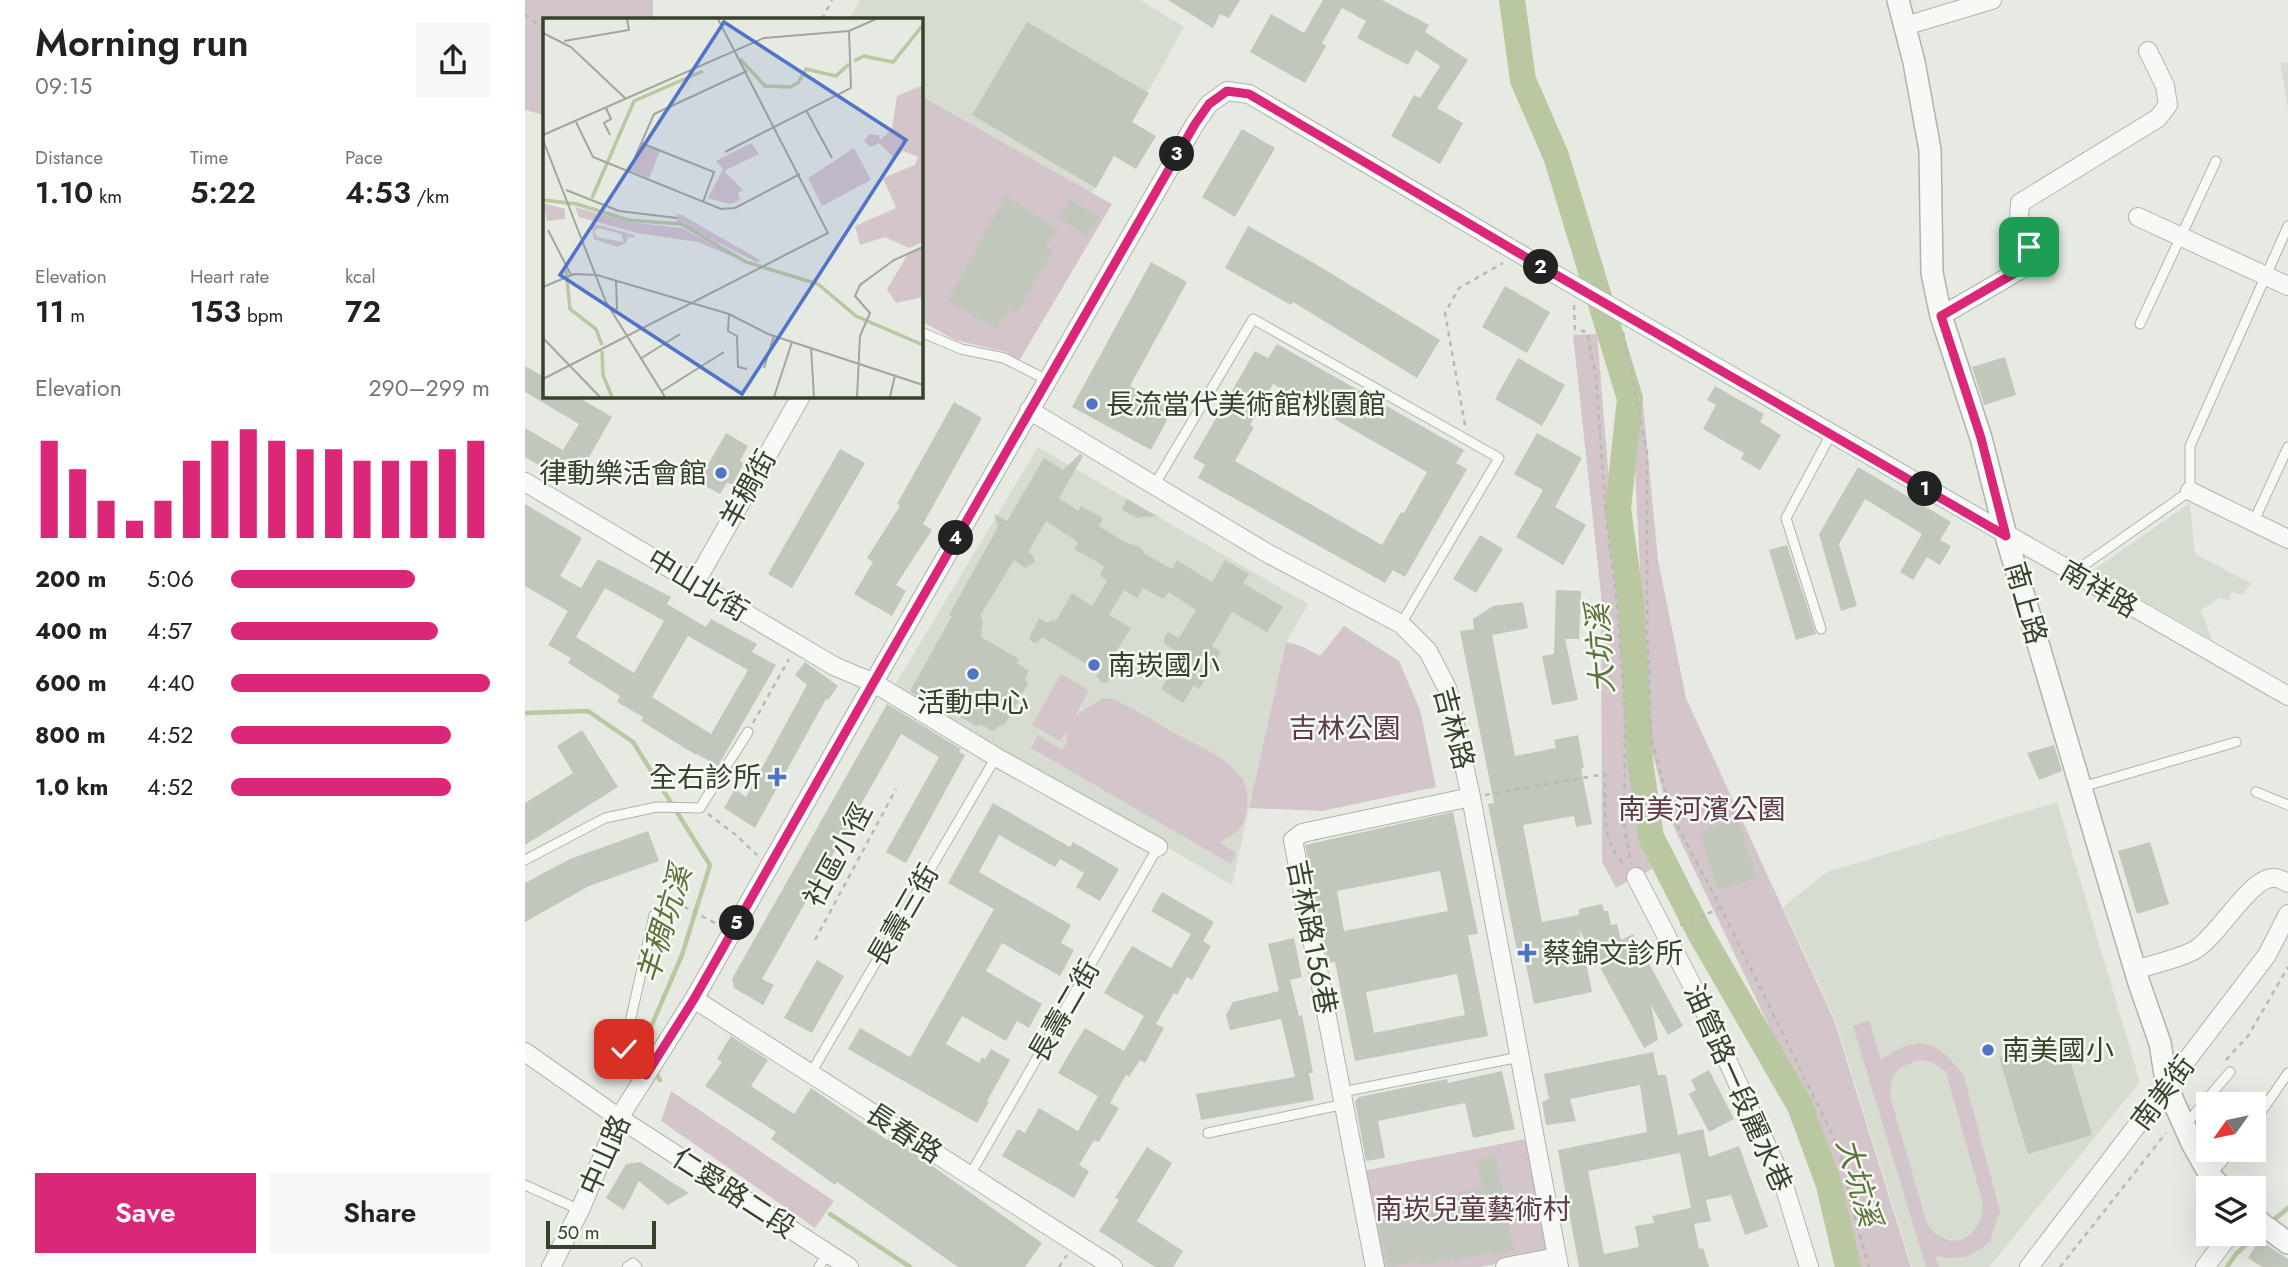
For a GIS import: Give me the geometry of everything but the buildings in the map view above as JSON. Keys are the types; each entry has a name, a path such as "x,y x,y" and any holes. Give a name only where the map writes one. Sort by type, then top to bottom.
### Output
{"street":[{"name":"南上路","path":"1898,0 1914,62 1930,150 1932,273 1941,316 1981,438 2006,536 2080,787 2160,1043 2167,1087 2178,1126 2212,1176"},
{"path":"1905,26 1991,0"},
{"path":"1941,316 2027,266 2032,259 2019,217 2020,203 2158,118 2168,105 2165,86 2148,51"},
{"name":"中山路","path":"553,1266 619,1118 694,999 1029,410 1209,104 1227,91 1249,94 1539,265"},
{"path":"2138,217 2288,286"},
{"name":"南祥路","path":"1539,265 2288,696"},
{"name":"羊稠街","path":"695,583 800,397"},
{"name":"吉林路","path":"1029,410 1267,553 1401,624 1428,651 1447,688 1471,797 1558,1262"},
{"name":"中山北街","path":"525,482 834,666 874,683 996,757 1158,847"},
{"path":"2190,491 2288,539"},
{"name":"吉林路156巷","path":"1343,1098 1293,840 1302,833 1471,797"},
{"name":"油管路一段麗水巷","path":"1636,877 1696,993 1782,1179 1809,1267"},
{"path":"2135,970 2193,951 2207,941 2247,894 2263,880 2274,877 2288,883"},
{"name":"南美街","path":"2029,1267 2267,956 2288,915"},
{"name":"長春路","path":"694,999 1113,1267"},
{"name":"仁愛路二段","path":"525,1052 823,1260 849,1267"},
{"path":"1343,1098 1375,1267"},
{"path":"2266,1227 2288,1243"},
{"path":"2205,1267 2221,1246"},
{"path":"1505,1267 1558,1262"}],"lane":[{"path":"2140,324 2216,160"},
{"path":"2072,573 2190,491 2190,446 2288,226"},
{"path":"1155,484 1253,319 1499,458 1401,624"},
{"path":"922,332 961,349 1004,358 1047,380"},
{"path":"1821,629 1786,518 1831,434"},
{"path":"2253,523 2288,447"},
{"path":"525,860 605,818 657,807 700,808 748,732"},
{"path":"2080,787 2236,742"},
{"name":"長壽三街","path":"811,1073 996,757"},
{"path":"2256,792 2288,805"},
{"name":"長壽二街","path":"970,1175 1158,847"},
{"path":"646,1075 624,1049 654,915"},
{"path":"1208,1133 1520,1056"},
{"path":"2178,1126 2225,1069"},
{"path":"2266,1105 2288,1073"},
{"path":"525,1185 580,1210"},
{"path":"627,1267 633,1263 637,1267"}],"path":[{"path":"823,18 832,0"},
{"path":"525,14 543,29"},
{"path":"1468,441 1445,313 1459,288 1503,263"},
{"path":"1574,305 1575,329 1587,332 1596,377 1625,713 1624,826 1628,857 1636,877"},
{"path":"1623,331 1647,453 1647,622 1651,737 1672,816 1721,908 1840,1150 1852,1209 1869,1267"},
{"path":"748,732 798,644"},
{"path":"1471,797 1605,774 1606,836 1619,859 1636,877"},
{"name":"社區小徑","path":"815,940 896,789"},
{"path":"700,808 736,835 769,866"},
{"path":"675,902 711,921"},
{"path":"1677,926 1721,908"},
{"path":"2225,1069 2248,1036 2288,967"},
{"path":"2060,1267 2178,1126"}],"shaded area":[{"path":"860,0 1140,0 1184,27 1092,193 922,97 922,18 850,18"},
{"path":"2288,62 2288,109 2280,63"},
{"name":"南崁國小","path":"1038,447 1308,604 1286,642 1232,885 893,688"},
{"path":"2190,503 2195,554 2251,583 2243,595 2232,592 2229,600 2219,598 2201,610 2212,640 2092,571"},
{"name":"南美國小","path":"2057,802 2140,1082 1989,1267 1912,1267 1835,1020 1783,907 1827,872"}],"green space":[{"path":"525,0 653,0 653,18 543,18 543,115 525,110"},
{"path":"922,97 1112,204 1019,361 1006,352 955,340 922,322"},
{"path":"1597,334 1638,833 1652,869 1616,888 1602,862 1601,594 1573,335"},
{"name":"南美河濱公園","path":"1643,404 1658,560 1686,698 1834,1020 1911,1267 1858,1267 1803,1097 1670,819 1648,737 1632,405"},
{"name":"吉林公園","path":"1344,626 1399,661 1420,710 1436,787 1322,811 1249,808 1286,642 1320,656"},
{"path":"1061,674 1089,690 1075,716 1101,699 1110,698 1208,751 1226,762 1240,776 1247,793 1245,818 1233,834 1219,842 1236,853 1231,864 1031,748 1038,735 1062,750 1066,744 1067,730 1060,741 1032,725"},
{"path":"1869,1020 1881,1060 1907,1046 1927,1044 1945,1054 1964,1076 2000,1211 1990,1241 1966,1257 1935,1256 1939,1267 1926,1267 1853,1026","holes":["1919,1060 1933,1062 1946,1072 1983,1204 1977,1227 1963,1239 1954,1241 1936,1234 1927,1224 1890,1096 1894,1076 1901,1068"]},
{"path":"671,1091 834,1201 815,1228 661,1121"},
{"name":"南崁兒童藝術村","path":"1526,1139 1548,1254 1480,1267 1382,1267 1363,1171"}],"waterway":[{"name":"大坑溪","path":"1512,0 1523,80 1556,156 1630,399 1618,508 1631,603 1640,761 1651,837 1700,933 1800,1106 1829,1185 1848,1267"},
{"name":"羊稠坑溪","path":"525,713 588,711 633,742 710,865 682,955 641,1050 649,1063"},
{"name":"羊稠坑溪","path":"654,1070 660,1080"},
{"path":"2270,1223 2288,1208"},
{"name":"羊稠坑溪","path":"830,1214 910,1267"},
{"path":"2227,1267 2245,1246"}],"place":[{"name":"長流當代美術館桃園館","path":"1092,404"},
{"name":"律動樂活會館","path":"721,473"},
{"name":"南崁國小","path":"1094,665"},
{"name":"活動中心","path":"973,674"},
{"name":"全右診所","path":"777,777"},
{"name":"蔡錦文診所","path":"1527,953"},
{"name":"南美國小","path":"1988,1050"}],"route":[{"path":"624,1049 646,1075 694,999 1195,124 1209,104 1227,91 1249,94 2006,536 1981,438 1941,316 2027,266 2032,259 2029,247"}]}
